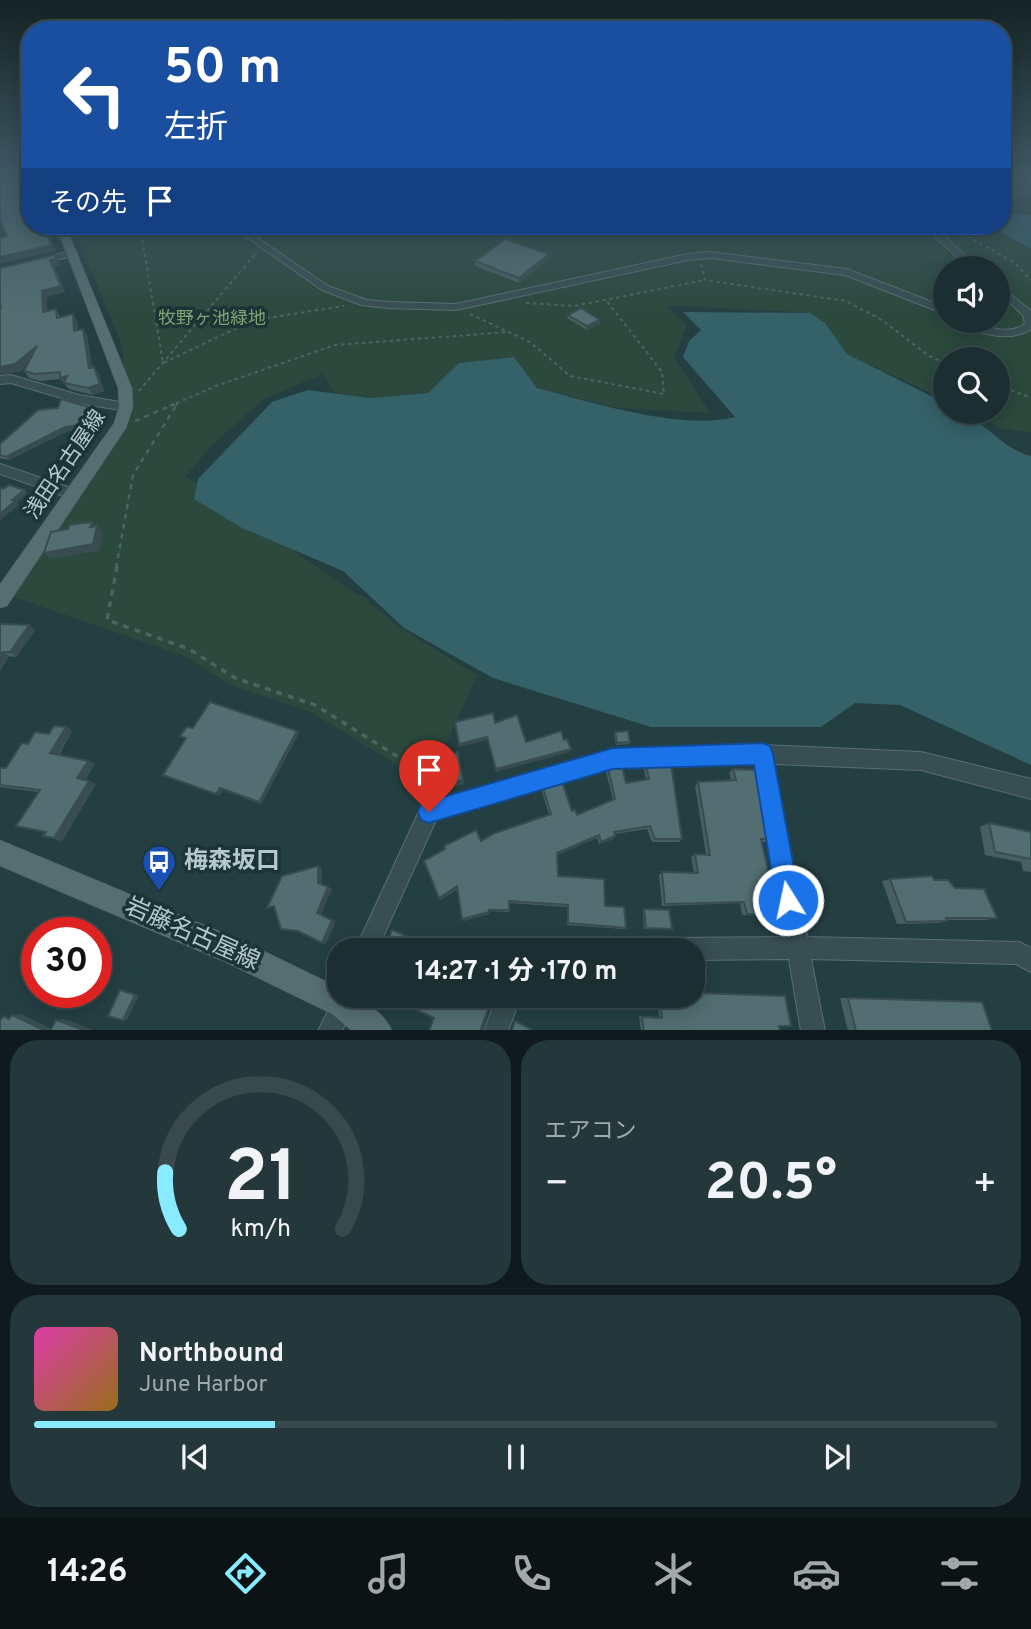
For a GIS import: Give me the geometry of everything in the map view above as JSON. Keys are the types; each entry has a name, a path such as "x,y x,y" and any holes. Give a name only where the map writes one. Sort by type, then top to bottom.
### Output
{"main road":[{"name":"浅田名古屋線","path":"2,595 117,429 126,407 125,388 65,235"},
{"name":"岩藤名古屋線","path":"0,853 327,993"},
{"name":"岩藤名古屋線","path":"353,1008 376,1030"}],"street":[{"path":"247,235 325,288 365,303 456,307 699,256 736,256 847,272 933,307"},
{"path":"937,235 961,256"},
{"path":"24,264 73,253"},
{"path":"1010,298 1028,314 1030,325 1023,331 1010,333"},
{"path":"0,380 11,379 78,399 126,407"},
{"path":"0,469 72,494"},
{"path":"763,754 813,1030"},
{"path":"371,938 429,812 613,758 763,754 921,761 1031,789"},
{"path":"705,949 1019,953 1031,961"},
{"path":"330,1030 340,1008"},
{"path":"496,1030 505,1008"}],"path":[{"path":"142,235 163,363"},
{"path":"964,235 1014,264 1031,280"},
{"path":"126,407 262,245"},
{"path":"699,256 705,280"},
{"path":"524,303 574,306 705,280 846,301 882,320 933,358"},
{"path":"456,307 530,342 570,376 664,394 662,372 606,300"},
{"path":"163,363 254,320 365,303"},
{"path":"117,429 216,386 335,345 509,332"},
{"path":"1010,390 1031,398"},
{"path":"178,402 133,475 107,620 189,649 235,678 315,705 426,775 429,812"}],"green space":[{"name":"牧野ヶ池緑地","path":"77,235 1005,235 1031,249 1031,433 1000,428 992,424 1010,424 1010,347 933,347 933,394 847,354 825,323 810,313 665,305 687,325 674,357 710,413 617,408 536,388 514,357 459,363 428,393 370,398 334,393 323,374 264,399 211,446 186,476 365,598 401,628 477,675 428,784 311,712 232,686 184,656 5,594 126,407 122,345"}],"water":[{"path":"1011,222 1031,222 1031,249 1005,235 1011,235"},
{"path":"683,312 810,313 825,323 847,354 933,397 933,424 980,424 1009,446 1031,456 1031,765 900,705 855,703 821,727 651,727 493,678 404,628 343,571 242,528 194,499 198,479 272,402 308,390 370,398 428,393 459,363 514,357 537,388 663,418 713,420 735,417 683,357 689,341 701,330"}],"building":[{"path":"1,222 21,222 21,235 47,235 52,245 0,257 0,238 7,236"},
{"path":"505,239 549,254 519,278 475,261"},
{"path":"55,255 56,258 50,260 61,286 42,291 43,312 56,309 57,318 73,314 74,331 83,329 89,368 94,367 100,384 88,388 64,383 67,376 60,378 60,372 35,374 24,371 37,346 15,364 0,367 0,268"},
{"path":"581,308 600,320 587,326 568,315"},
{"path":"61,399 99,410 95,423 65,427 6,457 0,455 0,444 38,410 58,408"},
{"path":"9,485 24,490 0,514 0,488"},
{"path":"92,522 90,527 97,526 93,544 44,553 51,532 68,529 69,525"},
{"path":"0,624 29,625 10,652 3,652 0,657"},
{"path":"210,702 297,731 259,802 220,788 216,794 163,775 186,738 180,736 187,727 193,728"},
{"path":"493,713 495,723 517,715 526,742 561,731 571,749 496,769 487,737 459,744 455,722"},
{"path":"54,726 66,727 50,753 88,761 77,778 89,781 54,838 43,836 46,832 16,826 40,790 0,785 0,768 6,768 22,743 28,744 35,732 49,734"},
{"path":"628,731 630,742 617,743 615,732"},
{"path":"458,752 463,780 443,785 439,758"},
{"path":"671,764 682,839 655,839 650,826 614,832 615,836 601,842 599,835 557,853 558,876 604,879 605,906 624,907 626,928 568,923 568,905 509,901 509,910 489,910 462,919 457,886 439,898 424,861 445,849 444,846 476,830 481,841 495,833 551,814 543,788 562,782 572,811 575,810 577,815 615,799 608,768 622,766 626,783 649,779 646,765"},
{"path":"733,769 755,770 770,839 761,839 778,914 747,914 744,902 665,904 662,872 698,873 695,854 710,855 698,782 736,780"},
{"path":"989,823 1031,832 1031,859 995,852"},
{"path":"318,866 318,883 328,887 317,913 332,920 322,943 298,931 281,929 274,906 267,908 282,876"},
{"path":"932,876 934,880 948,880 955,888 984,889 997,918 946,918 947,921 906,922 890,879"},
{"path":"644,909 669,910 672,929 646,928"},
{"path":"392,930 411,938 389,938"},
{"path":"120,990 135,995 123,1020 108,1016"},
{"path":"705,993 785,996 791,1026 779,1026 780,1030 644,1030 642,1017 662,1018 661,1008 705,1008"},
{"path":"848,998 982,1002 992,1030 856,1030"},
{"path":"412,1008 489,1008 480,1030 429,1030 434,1018"},
{"path":"12,1015 44,1030 0,1030 3,1016 9,1019"},
{"path":"56,1020 83,1030 51,1030"},
{"path":"515,1021 532,1030 512,1030"}],"place":[{"name":"梅森坂口","path":"159,892"}],"route":[{"path":"429,812 613,758 763,754 788,900"}]}
